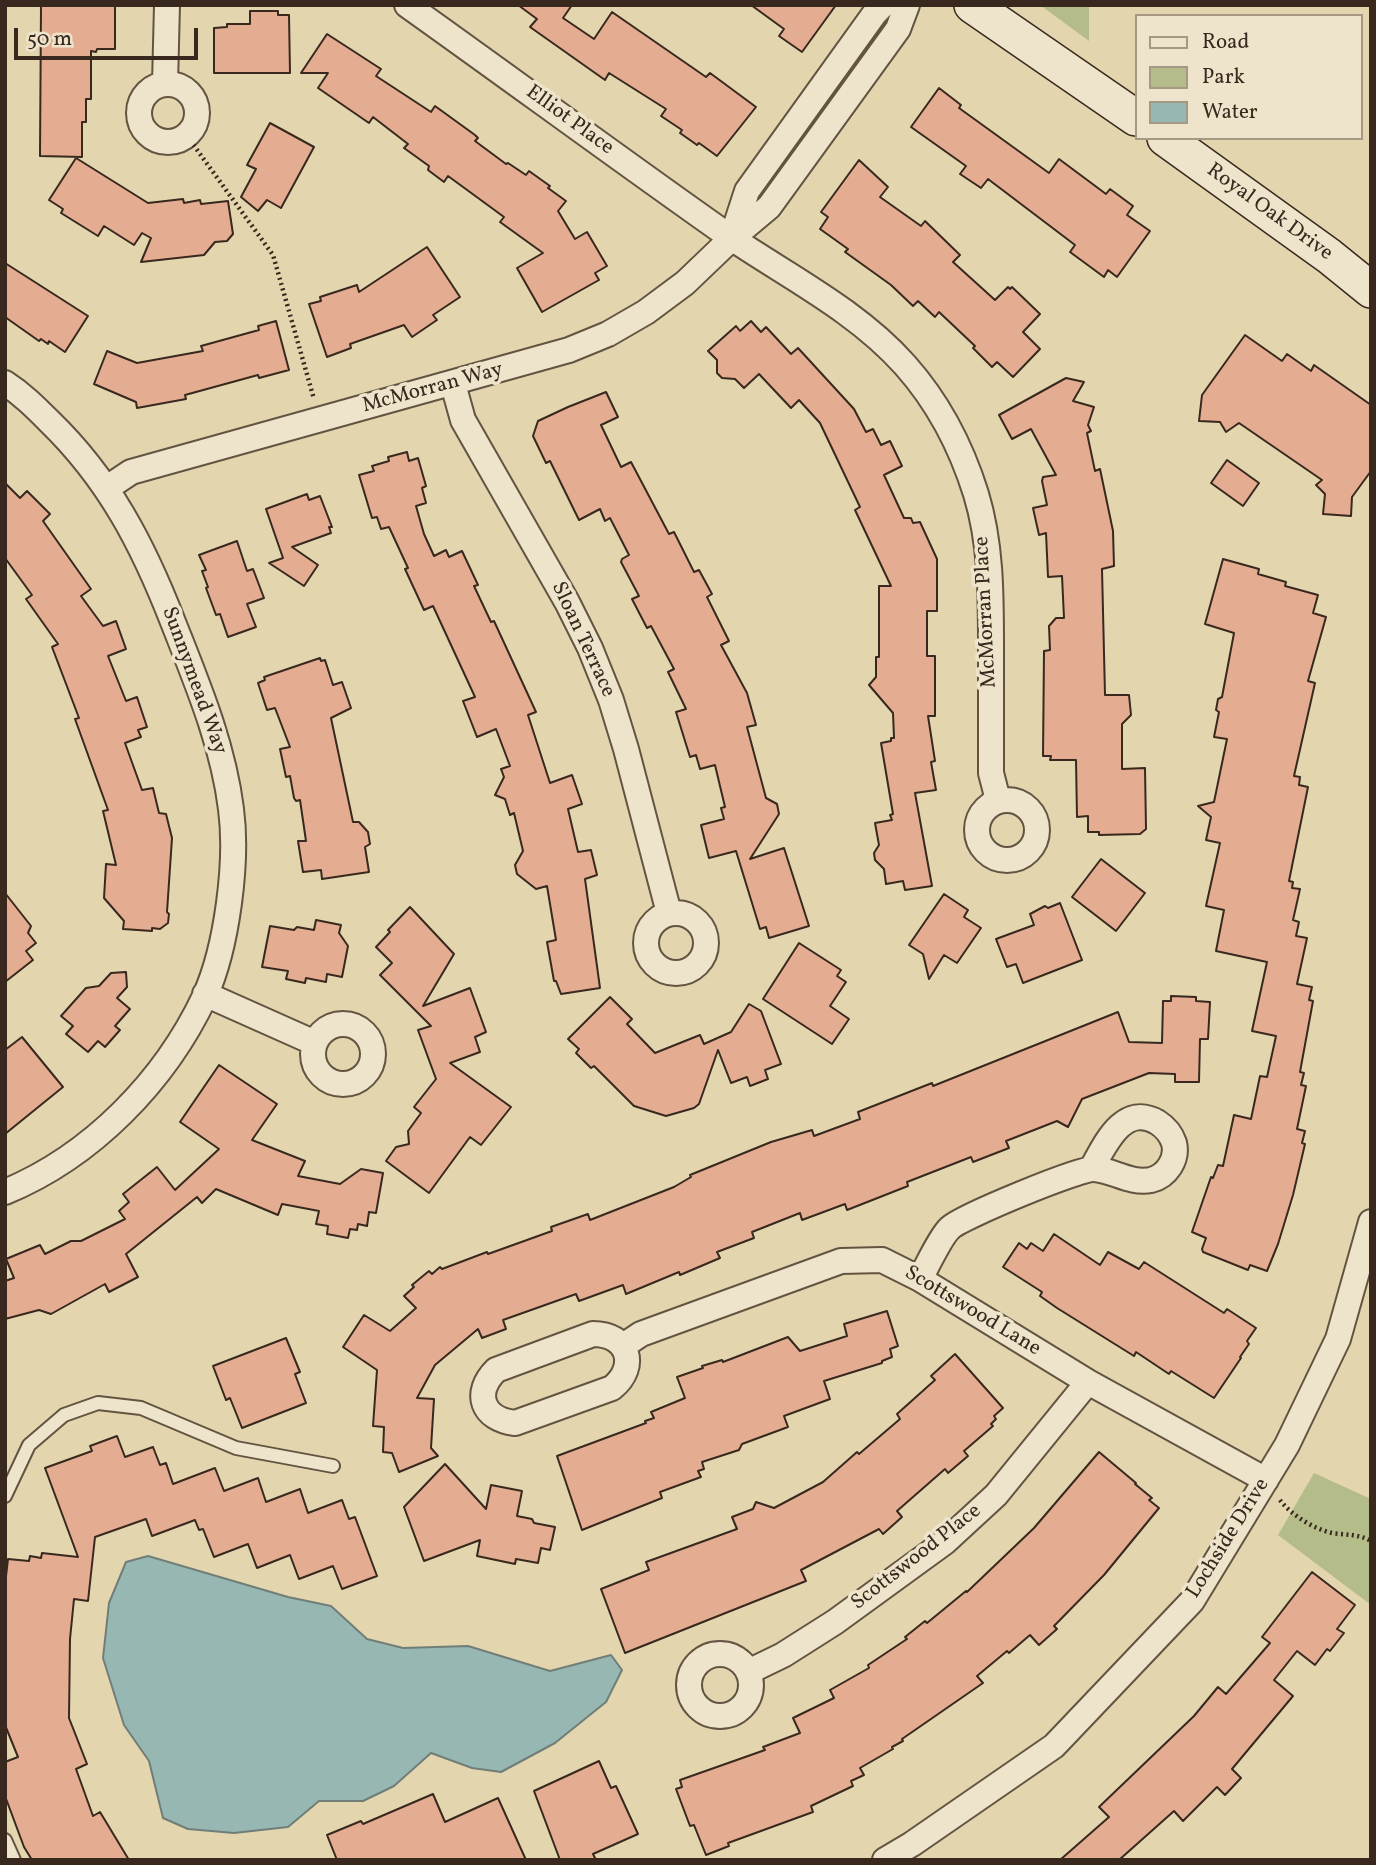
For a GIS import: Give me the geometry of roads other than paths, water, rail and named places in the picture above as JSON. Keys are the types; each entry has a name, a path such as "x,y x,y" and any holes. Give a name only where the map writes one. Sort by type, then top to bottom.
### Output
{"main road":[{"path":"972,5 1134,117"},
{"name":"Royal Oak Drive","path":"1168,140 1329,256 1371,290"}],"street":[{"path":"165,84 167,5"},
{"name":"Elliot Place","path":"407,5 732,238"},
{"name":"McMorran Way","path":"732,238 747,191 883,5"},
{"name":"McMorran Way","path":"107,488 131,472 569,350 608,334 646,312 685,283 769,207 898,29 907,5"},
{"path":"165,84 183,88 195,102 196,121 187,136 168,143 150,137 143,129 138,110 147,92 165,84"},
{"name":"McMorran Place","path":"732,238 832,304 903,363 932,398 960,450 976,495 986,539 990,582 991,773 998,800"},
{"name":"Sunnymead Way","path":"5,383 20,393 69,441 107,488 157,582 220,748 231,810 232,872 225,930 205,995 174,1051 146,1087 114,1121 76,1154 32,1181 5,1192"},
{"name":"Sloan Terrace","path":"453,384 463,421 568,602 611,700 669,913"},
{"path":"205,995 315,1043"},
{"path":"920,1279 949,1228 982,1209 1092,1168"},
{"name":"Lochside Drive","path":"886,1860 1054,1746 1192,1601 1287,1445 1338,1339 1371,1222"},
{"name":"Scottswood Lane","path":"622,1346 641,1334 841,1261 883,1259 1088,1382 1266,1479"},
{"path":"593,1334 614,1338 622,1346 627,1357 627,1369 621,1380 612,1388 515,1423 502,1422 491,1415 485,1404 483,1391 487,1379 496,1370 593,1334"},
{"name":"Scottswood Place","path":"748,1672 783,1655 835,1622 945,1542 996,1495 1088,1382"}],"lane":[{"path":"5,1496 29,1445 64,1415 98,1403 141,1408 236,1448 333,1466"},
{"path":"5,1840 14,1860"}],"water":[{"path":"148,1556 288,1597 331,1606 367,1639 403,1648 468,1646 550,1671 611,1655 622,1670 606,1702 555,1743 501,1772 472,1768 431,1753 394,1786 363,1801 319,1801 288,1827 234,1833 188,1829 163,1818 149,1761 124,1725 103,1658 109,1603 126,1562"}]}
